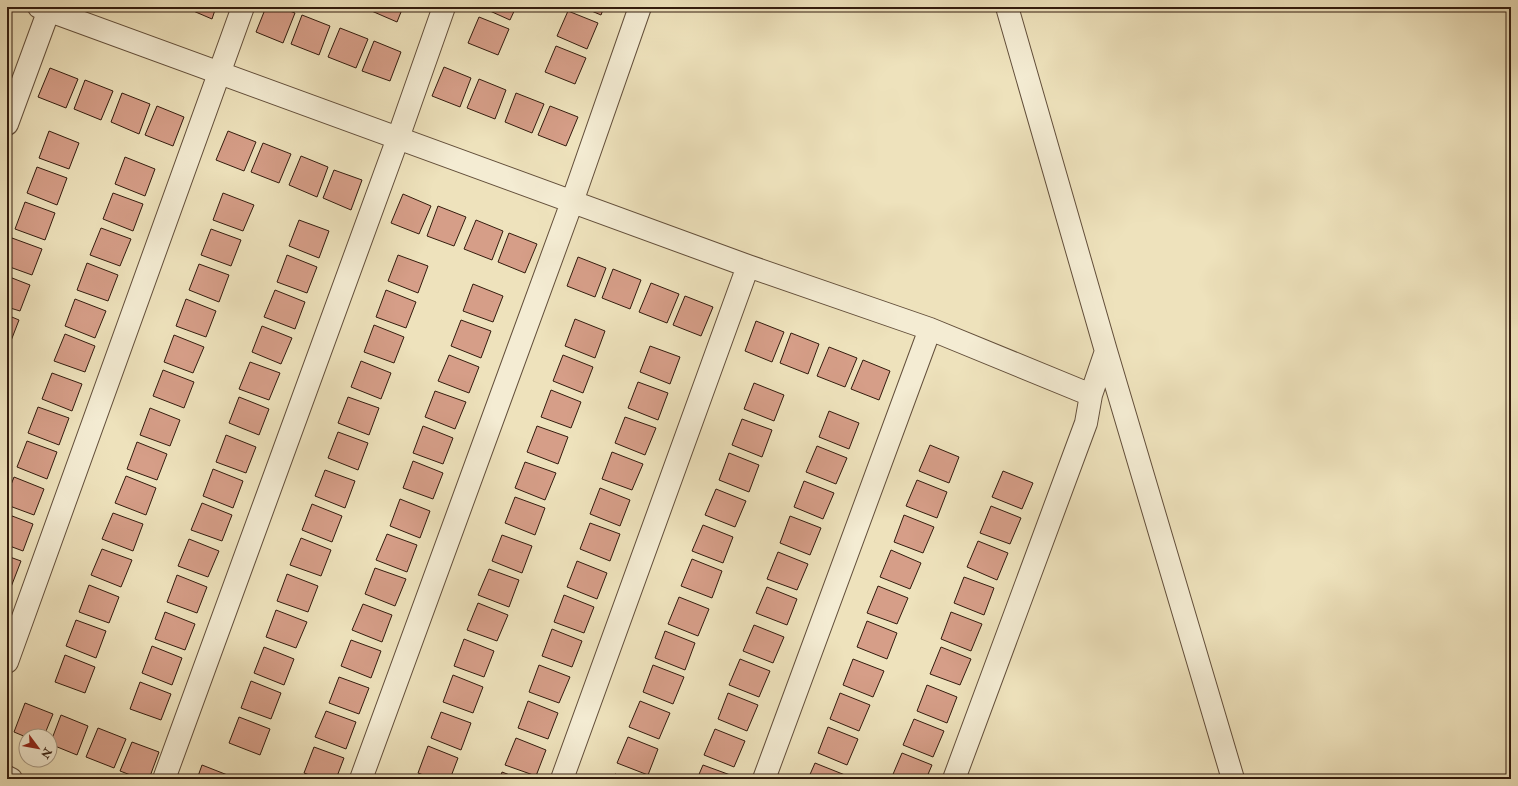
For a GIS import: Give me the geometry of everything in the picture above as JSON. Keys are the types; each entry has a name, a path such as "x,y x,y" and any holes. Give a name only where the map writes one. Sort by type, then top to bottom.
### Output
{"street":[{"path":"7,662 243,7"},
{"path":"164,779 398,138 444,7"},
{"path":"361,779 572,202 640,7"},
{"path":"1007,7 1106,351 1233,779"},
{"path":"7,124 45,8 218,73 748,266 930,328 1091,395"},
{"path":"562,779 748,266"},
{"path":"764,779 930,328"},
{"path":"954,779 1086,423 1091,395 1106,351"},
{"path":"7,778 11,779"}],"building":[{"path":"184,7 216,7 212,19"},
{"path":"266,7 279,7 295,13 283,43 256,32"},
{"path":"368,7 403,7 397,22 367,9"},
{"path":"481,7 516,7 510,20"},
{"path":"582,7 604,7 601,15"},
{"path":"568,11 598,23 587,49 557,36"},
{"path":"302,15 330,26 319,55 291,44"},
{"path":"479,17 509,29 498,55 468,43"},
{"path":"340,28 368,39 356,68 328,57"},
{"path":"374,41 401,52 390,81 362,71"},
{"path":"556,46 586,58 575,84 545,72"},
{"path":"444,67 471,78 460,107 432,96"},
{"path":"50,68 78,79 66,108 38,97"},
{"path":"479,79 506,90 495,119 467,108"},
{"path":"85,80 113,91 101,120 74,109"},
{"path":"122,93 150,104 139,134 111,122"},
{"path":"516,93 544,104 532,133 505,122"},
{"path":"157,106 184,117 173,146 145,135"},
{"path":"550,106 578,117 566,146 538,135"},
{"path":"49,131 79,143 69,169 39,158"},
{"path":"228,131 256,142 244,171 216,160"},
{"path":"263,143 291,154 279,183 251,172"},
{"path":"301,156 328,167 317,197 289,185"},
{"path":"125,157 155,169 145,196 115,184"},
{"path":"37,167 67,178 57,205 27,193"},
{"path":"334,170 362,180 351,210 323,198"},
{"path":"113,193 143,204 133,231 103,219"},
{"path":"223,193 254,205 243,231 213,220"},
{"path":"403,194 431,206 419,234 391,223"},
{"path":"25,202 55,213 45,240 15,229"},
{"path":"438,206 466,217 454,246 427,236"},
{"path":"299,220 329,231 319,258 289,246"},
{"path":"476,220 503,231 492,260 464,249"},
{"path":"101,228 131,239 120,266 90,255"},
{"path":"211,229 241,240 231,266 201,255"},
{"path":"509,233 537,244 525,273 498,262"},
{"path":"12,238 42,249 32,275 7,266 7,250"},
{"path":"287,255 317,267 307,293 277,282"},
{"path":"398,255 428,266 418,293 388,281"},
{"path":"578,257 606,268 595,297 567,286"},
{"path":"87,263 118,275 108,301 77,290"},
{"path":"199,264 229,275 219,302 189,290"},
{"path":"613,269 641,280 630,309 602,298"},
{"path":"7,276 30,285 20,311 7,307"},
{"path":"651,283 679,294 667,323 639,312"},
{"path":"473,284 503,296 493,322 463,311"},
{"path":"275,290 305,302 295,329 264,317"},
{"path":"386,290 416,302 406,328 376,317"},
{"path":"685,296 713,307 701,336 673,325"},
{"path":"75,299 106,311 95,338 65,326"},
{"path":"186,299 216,311 206,337 176,326"},
{"path":"7,315 19,320 9,346 7,346"},
{"path":"575,319 605,331 595,358 565,346"},
{"path":"461,320 491,331 481,358 451,346"},
{"path":"756,321 784,332 772,362 745,351"},
{"path":"374,325 404,337 394,363 364,352"},
{"path":"262,326 292,338 281,364 252,352"},
{"path":"791,333 819,344 808,374 780,363"},
{"path":"65,334 95,346 85,372 54,361"},
{"path":"174,335 204,347 193,373 164,362"},
{"path":"650,346 680,357 670,384 640,372"},
{"path":"829,347 857,358 845,387 817,376"},
{"path":"449,355 479,367 469,393 438,381"},
{"path":"563,355 593,367 583,393 553,381"},
{"path":"863,360 890,371 879,400 851,389"},
{"path":"361,361 391,373 381,399 351,387"},
{"path":"250,362 280,373 269,400 239,389"},
{"path":"163,370 194,382 184,408 153,396"},
{"path":"52,373 82,384 72,411 42,399"},
{"path":"638,382 668,393 658,420 628,408"},
{"path":"754,383 784,395 774,421 744,409"},
{"path":"551,390 581,402 571,428 541,417"},
{"path":"435,391 466,402 455,429 425,417"},
{"path":"239,397 269,409 259,435 229,423"},
{"path":"348,397 379,408 369,435 338,423"},
{"path":"38,407 69,418 59,445 28,433"},
{"path":"150,408 180,420 170,446 140,435"},
{"path":"829,411 859,423 849,449 819,437"},
{"path":"625,417 656,428 645,455 615,443"},
{"path":"742,419 772,430 762,457 732,445"},
{"path":"423,426 453,438 443,464 413,453"},
{"path":"537,426 568,437 558,464 527,452"},
{"path":"338,432 368,443 358,470 328,458"},
{"path":"226,435 256,447 246,473 216,462"},
{"path":"27,441 57,452 47,479 17,467"},
{"path":"137,442 167,454 157,480 127,469"},
{"path":"930,445 959,457 949,483 919,471"},
{"path":"817,446 847,458 836,484 806,472"},
{"path":"612,452 643,464 632,490 602,479"},
{"path":"729,453 759,465 749,492 719,480"},
{"path":"413,461 443,473 433,499 403,488"},
{"path":"525,462 556,473 545,500 515,488"},
{"path":"213,469 243,481 233,508 203,496"},
{"path":"325,470 355,481 345,508 315,496"},
{"path":"1003,471 1033,483 1022,509 992,497"},
{"path":"126,476 156,488 146,515 115,503"},
{"path":"14,477 44,489 34,515 7,505 7,495"},
{"path":"917,480 947,492 937,518 906,506"},
{"path":"804,481 834,493 823,519 794,507"},
{"path":"600,488 630,500 620,526 590,514"},
{"path":"716,489 746,501 735,527 705,515"},
{"path":"515,497 545,508 535,535 505,523"},
{"path":"400,499 430,511 420,538 390,526"},
{"path":"202,503 232,515 222,541 191,530"},
{"path":"312,504 342,516 332,542 302,530"},
{"path":"991,506 1021,518 1010,544 980,533"},
{"path":"113,513 143,524 133,551 102,539"},
{"path":"7,514 33,524 23,551 7,545"},
{"path":"904,515 934,527 923,553 894,542"},
{"path":"790,516 821,528 810,555 780,543"},
{"path":"590,523 620,534 610,561 580,549"},
{"path":"703,525 733,537 723,563 692,551"},
{"path":"387,534 417,545 407,572 376,560"},
{"path":"502,535 532,546 522,573 492,561"},
{"path":"301,538 331,550 321,576 290,565"},
{"path":"189,539 219,551 208,577 178,566"},
{"path":"978,541 1008,553 997,580 967,567"},
{"path":"102,549 132,560 121,587 91,575"},
{"path":"891,550 921,563 910,589 880,577"},
{"path":"778,552 808,564 797,590 767,579"},
{"path":"7,556 21,561 11,587 7,586"},
{"path":"692,559 722,571 712,598 681,586"},
{"path":"577,561 607,573 597,599 567,587"},
{"path":"375,568 406,579 395,606 365,594"},
{"path":"489,569 519,580 509,607 478,595"},
{"path":"287,574 318,586 308,612 277,601"},
{"path":"177,575 207,587 197,613 167,602"},
{"path":"964,577 994,588 984,615 954,603"},
{"path":"89,585 119,597 109,623 79,612"},
{"path":"878,586 908,598 897,624 867,613"},
{"path":"767,587 797,599 787,625 756,613"},
{"path":"564,595 594,607 584,633 554,622"},
{"path":"679,597 709,609 698,636 668,624"},
{"path":"478,603 508,615 497,641 467,630"},
{"path":"363,604 392,615 382,642 352,630"},
{"path":"276,610 307,622 296,648 266,637"},
{"path":"165,612 195,624 185,650 155,639"},
{"path":"951,612 982,624 971,651 941,639"},
{"path":"76,620 106,631 96,658 66,646"},
{"path":"867,621 897,633 887,659 857,647"},
{"path":"754,625 784,637 773,663 743,651"},
{"path":"552,629 582,641 572,667 542,656"},
{"path":"665,631 695,643 685,670 655,658"},
{"path":"464,639 494,651 484,677 454,666"},
{"path":"351,640 381,651 371,678 341,666"},
{"path":"152,646 182,658 172,685 142,673"},
{"path":"264,647 294,659 284,685 254,673"},
{"path":"941,647 971,659 960,685 930,674"},
{"path":"65,655 95,667 85,693 55,682"},
{"path":"740,659 770,671 759,697 729,685"},
{"path":"853,659 884,671 873,697 843,685"},
{"path":"539,665 570,677 559,703 529,692"},
{"path":"653,665 684,677 673,704 643,692"},
{"path":"453,675 483,687 473,713 443,702"},
{"path":"339,677 369,688 359,714 329,703"},
{"path":"251,681 281,693 271,719 241,708"},
{"path":"140,682 171,694 161,720 130,709"},
{"path":"927,685 957,697 947,723 917,711"},
{"path":"728,693 758,705 747,731 718,719"},
{"path":"840,693 870,705 859,731 830,719"},
{"path":"528,701 558,713 548,739 518,728"},
{"path":"640,701 670,713 659,739 629,727"},
{"path":"25,703 53,714 47,728 18,728 18,734 14,732"},
{"path":"326,711 356,722 346,749 315,737"},
{"path":"441,712 471,723 461,750 431,738"},
{"path":"61,715 88,726 77,755 58,747 58,728 56,728"},
{"path":"239,717 270,729 260,755 229,743"},
{"path":"914,719 944,731 933,757 903,745"},
{"path":"828,727 858,739 847,765 818,753"},
{"path":"98,728 126,739 114,768 86,757"},
{"path":"715,729 745,741 734,767 704,755"},
{"path":"628,737 658,749 648,775 617,763"},
{"path":"516,738 546,750 536,776 505,765"},
{"path":"132,742 159,752 149,779 141,779 120,771"},
{"path":"428,746 458,758 450,779 434,779 418,773"},
{"path":"314,747 344,758 336,779 320,779 304,773"},
{"path":"902,753 932,765 926,779 891,779"},
{"path":"815,763 845,775 843,779 808,779"},
{"path":"202,765 230,776 229,779 197,779"},
{"path":"703,765 733,776 732,779 697,779"},
{"path":"502,772 520,779 500,779"},
{"path":"615,774 629,779 613,779"}]}
